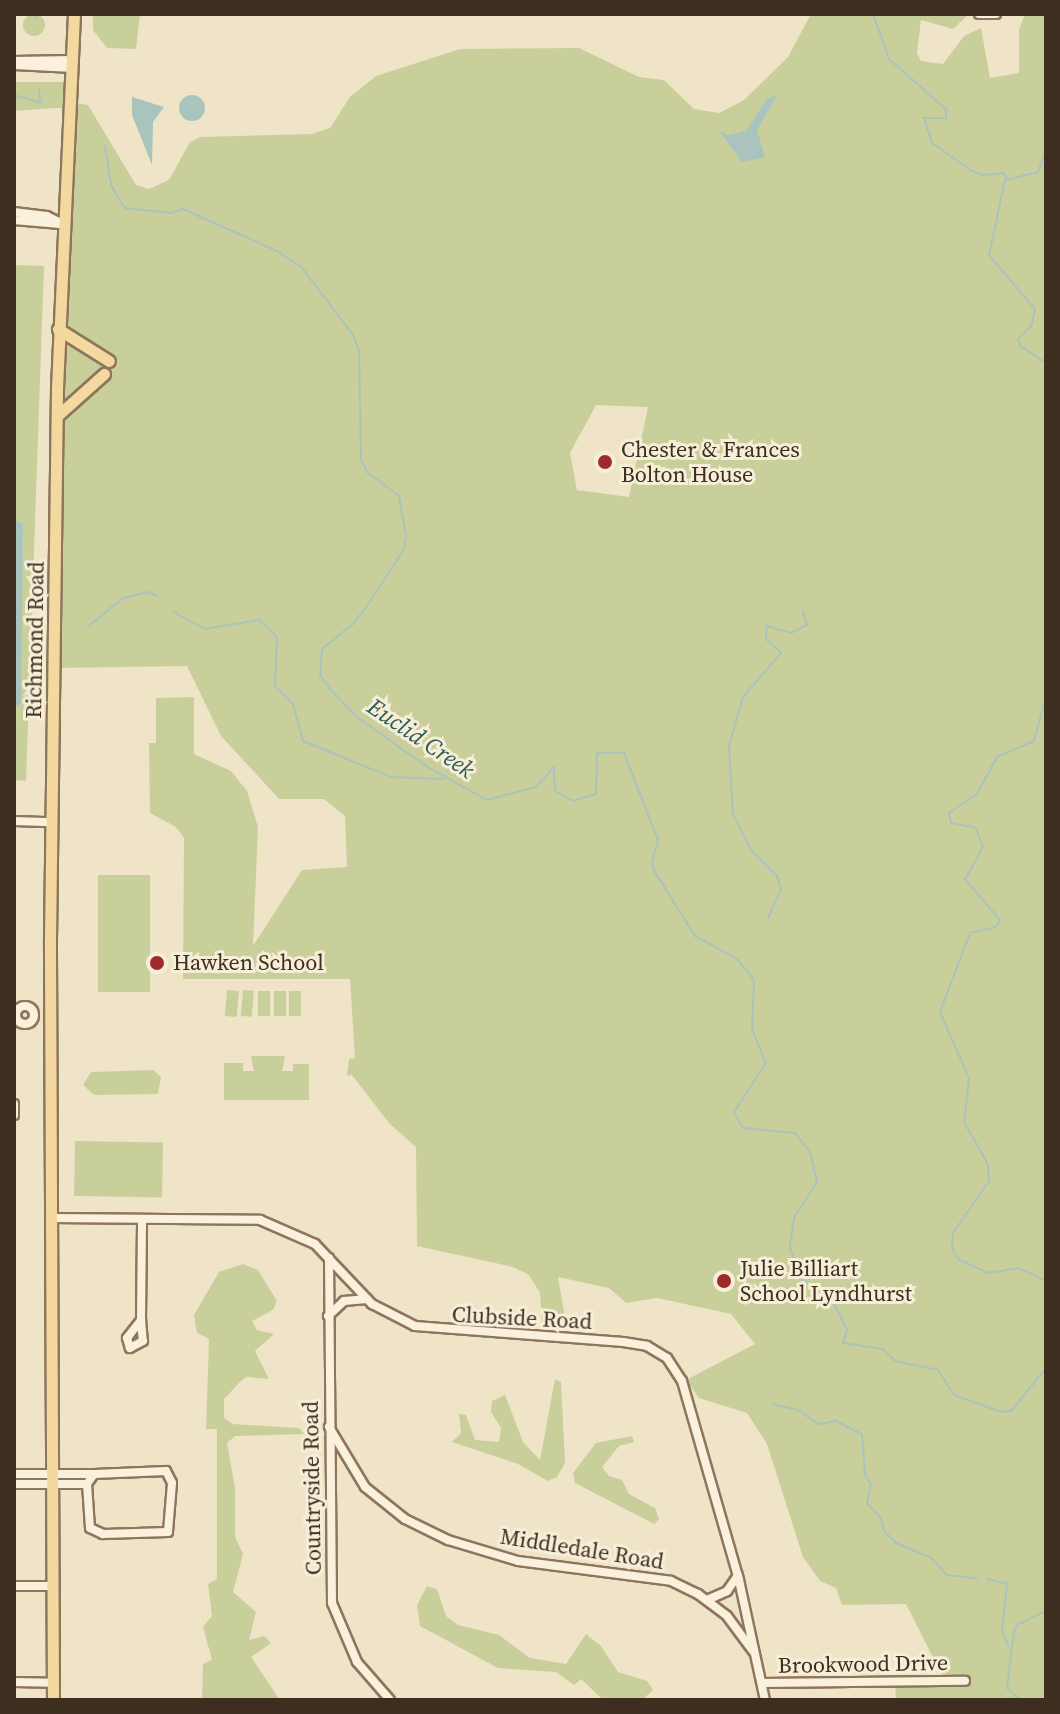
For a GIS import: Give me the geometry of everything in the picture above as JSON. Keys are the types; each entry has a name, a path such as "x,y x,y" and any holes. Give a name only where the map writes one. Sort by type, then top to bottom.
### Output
{"main road":[{"name":"Richmond Road","path":"53,1700 50,1014 58,329 61,223 74,64 74,14"},
{"path":"58,329 109,361"},
{"path":"57,416 104,374"}],"street":[{"path":"979,14 996,14"},
{"path":"14,63 74,64"},
{"path":"14,212 47,216 61,223"},
{"path":"14,220 61,223"},
{"path":"14,821 52,822"},
{"path":"33,1014 50,1014"},
{"path":"14,1104 14,1115"},
{"name":"Clubside Road","path":"51,1218 260,1220 300,1235 392,1318 435,1332 623,1342 647,1346 667,1358 682,1381 738,1575 765,1700"},
{"path":"141,1320 142,1219"},
{"name":"Countryside Road","path":"329,1258 332,1603 357,1662 390,1700"},
{"path":"328,1316 344,1301 368,1299"},
{"name":"Middledale Road","path":"329,1427 365,1487 405,1519 448,1540 518,1561 671,1581 707,1600 727,1616 756,1655"},
{"path":"14,1484 94,1474 168,1473 170,1529 162,1534 94,1530 87,1521 87,1484 94,1474"},
{"path":"14,1474 87,1484"},
{"path":"707,1600 727,1591 738,1575"},
{"path":"14,1586 53,1586"},
{"name":"Brookwood Drive","path":"762,1683 965,1681"},
{"path":"14,1682 53,1683"}],"green space":[{"path":"34,14 42,17 45,25 42,33 34,36 26,33 23,25 26,17"},
{"path":"93,14 140,14 136,49 107,48 93,30"},
{"path":"811,14 969,14 953,29 921,20 917,53 921,61 943,64 964,36 981,28 990,78 1019,73 1019,29 1025,14 1046,14 1046,1700 896,1700 895,1682 945,1681 906,1604 842,1605 836,1588 820,1581 803,1557 767,1444 747,1413 699,1398 686,1380 755,1344 731,1314 657,1298 626,1303 609,1288 558,1277 566,1324 551,1327 542,1324 540,1293 529,1275 513,1267 417,1246 416,1147 389,1123 352,1075 347,1076 349,1059 355,1058 350,979 183,979 184,838 176,827 150,813 149,743 156,743 156,698 194,697 194,754 231,771 247,791 258,827 253,946 302,870 347,867 345,816 324,799 279,799 221,736 187,666 55,668 70,107 14,111 14,82 73,82 71,102 88,105 136,185 149,189 169,180 190,142 200,137 312,134 330,128 350,97 376,76 460,49 579,48 639,77 664,80 694,109 719,113 744,100 788,57","holes":["596,405 648,407 629,497 577,490 570,453"]},
{"path":"14,265 44,266 26,781 14,780"},
{"path":"98,875 150,875 150,992 98,992"},
{"path":"227,990 239,991 237,1017 225,1016"},
{"path":"243,990 254,991 252,1017 241,1016"},
{"path":"258,991 270,991 270,1016 258,1016"},
{"path":"274,991 286,991 286,1016 274,1016"},
{"path":"289,991 301,991 301,1016 289,1016"},
{"path":"251,1056 285,1056 282,1071 293,1071 293,1064 309,1064 309,1100 224,1100 224,1063 243,1063 243,1071 254,1071"},
{"path":"153,1070 161,1077 158,1094 94,1095 83,1085 91,1072"},
{"path":"75,1141 163,1143 162,1198 74,1196"},
{"path":"243,1264 258,1270 277,1301 273,1310 252,1321 257,1330 274,1334 255,1351 269,1379 246,1377 240,1382 224,1399 224,1418 233,1424 299,1428 304,1434 235,1436 227,1443 235,1488 235,1537 243,1554 233,1592 256,1612 249,1640 264,1636 271,1643 251,1657 280,1700 202,1700 203,1664 212,1660 203,1627 212,1616 208,1584 217,1579 217,1429 206,1429 209,1339 197,1333 194,1315 219,1272"},
{"path":"555,1379 561,1382 565,1463 557,1477 548,1481 518,1464 452,1442 461,1433 459,1414 466,1415 475,1440 499,1442 501,1428 491,1412 492,1401 505,1395 523,1442 540,1460"},
{"path":"632,1436 634,1442 619,1446 602,1467 609,1476 622,1480 629,1494 655,1508 659,1519 654,1524 575,1483 573,1473 596,1443"},
{"path":"427,1586 437,1589 446,1616 458,1625 499,1635 530,1658 566,1664 586,1634 601,1646 618,1672 647,1681 653,1690 642,1700 603,1700 581,1679 574,1685 556,1672 498,1668 420,1626 417,1605"}],"water":[{"path":"778,94 757,130 765,157 742,162 718,130 728,135 746,131 766,100"},
{"path":"192,95 201,99 205,108 201,117 192,121 183,117 179,108 183,99"},
{"path":"132,97 164,107 153,122 152,165 132,115"},
{"path":"14,520 23,524 21,705 14,706"}],"waterway":[{"path":"35,14 36,19"},
{"path":"873,14 889,59 946,109 946,118 924,118 932,143 971,170 983,175 1003,173 1007,178"},
{"path":"39,90 40,100"},
{"name":"Euclid Creek","path":"14,95 42,103"},
{"name":"Euclid Creek","path":"105,146 111,185 125,208 171,213 183,209 277,251 302,268 353,335 359,350 361,459 367,472 399,496 406,536 404,549 354,623 322,649 320,675 329,688 357,717 426,766 487,800 536,787 554,767 555,791 573,801 596,794 597,753 624,753 658,840 652,863 655,872 695,936 737,959 754,980 752,1029 766,1063 734,1112 743,1128 795,1133 810,1152 817,1182 794,1218 790,1247 799,1277 834,1303 847,1330 843,1343 883,1349 895,1361 938,1370 954,1395 1001,1412 1012,1410 1046,1368"},
{"path":"1046,150 1038,172 1005,180 989,255 1035,309 1032,325 1018,339 1020,346 1046,363"},
{"path":"89,626 123,598 147,592 157,596"},
{"path":"172,611 204,629 259,620 277,637 275,686 293,704 303,741 391,777 444,779"},
{"path":"768,918 781,889 777,876 751,850 733,814 729,746 743,697 781,653 766,639 767,626 791,633 807,625 803,611"},
{"path":"1046,697 1034,741 997,757 977,794 949,813 951,823 976,828 983,847 965,879 1000,920 996,927 970,933 940,1012 969,1078 964,1122 988,1164 989,1181 953,1233 952,1248 958,1259 988,1273 1019,1268 1046,1281"},
{"path":"772,1404 798,1410 819,1424 836,1421 862,1434 865,1474 871,1484 867,1503 881,1518 884,1531 896,1543 931,1558 947,1575 977,1578"},
{"path":"987,1579 1007,1584 1002,1630 1009,1647"},
{"name":"Euclid Creek","path":"1020,1700 1007,1688 1014,1632 1017,1625 1046,1611"}],"place":[{"name":"Chester & Frances Bolton House","path":"605,462"},
{"name":"Hawken School","path":"157,963"},
{"name":"Julie Billiart School Lyndhurst","path":"724,1281"}]}
